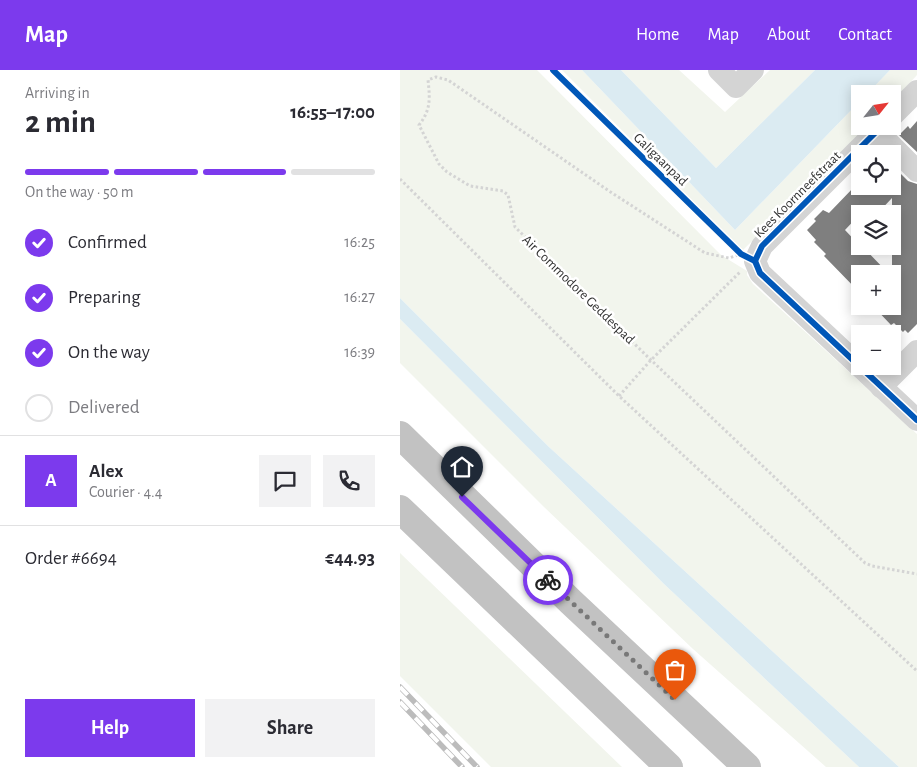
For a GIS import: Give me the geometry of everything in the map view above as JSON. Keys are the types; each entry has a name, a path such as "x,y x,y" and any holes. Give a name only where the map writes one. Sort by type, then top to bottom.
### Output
{"highway":[{"path":"400,435 583,614 747,767"},
{"path":"400,509 669,767"}],"street":[{"path":"719,70 736,87 753,70"},
{"name":"Kees Koornneefstraat","path":"901,107 917,91"},
{"name":"Kees Koornneefstraat","path":"748,258 873,135"},
{"path":"892,135 917,171"},
{"path":"748,258 760,273 917,420"},
{"path":"881,387 917,351"}],"path":[{"path":"400,179 619,396 917,671"},
{"path":"734,248 748,258"},
{"path":"619,396 651,360 734,276"}],"shaded area":[{"path":"400,70 537,70 721,255 747,271 747,275 753,284 917,434 917,767 899,767 549,447 400,298"},
{"path":"562,70 582,70 735,230 851,110 851,135 859,135 743,250"},
{"path":"582,70 621,70 716,168 815,70 890,70 876,85 851,85 851,110 735,230"},
{"path":"621,70 679,70 725,112 770,70 815,70 716,168"},
{"path":"890,70 917,70 917,75 901,92 901,85 876,85"},
{"path":"400,298 549,447 899,767 859,767 664,584 400,319"},
{"path":"400,319 664,584 859,767 826,767 693,649 544,507 400,363"},
{"path":"400,553 622,767 491,767 400,676"}],"building":[{"path":"917,121 917,152 899,135 908,126 910,129"},
{"path":"901,174 908,181 917,184 917,324 908,333 905,330 903,332 901,330 901,325 894,323 891,325 882,315 901,315 901,265 892,265 892,255 901,255 901,205 892,205 892,198 885,205 851,205 851,224 845,230 851,236 851,255 871,255 880,265 851,265 851,284 824,256 826,254 814,242 816,240 807,230 823,210 829,213 851,190 851,195 901,195"}],"railway":[{"path":"400,687 477,767"},
{"path":"400,702 462,767"}],"cycle path":[{"name":"Galigaanpad","path":"553,70 741,254 755,261"},
{"path":"755,261 762,246 873,135"},
{"path":"755,261 760,273 917,420"}],"way so far":[{"path":"548,580 675,700"}],"route":[{"path":"462,497 548,580"}]}
